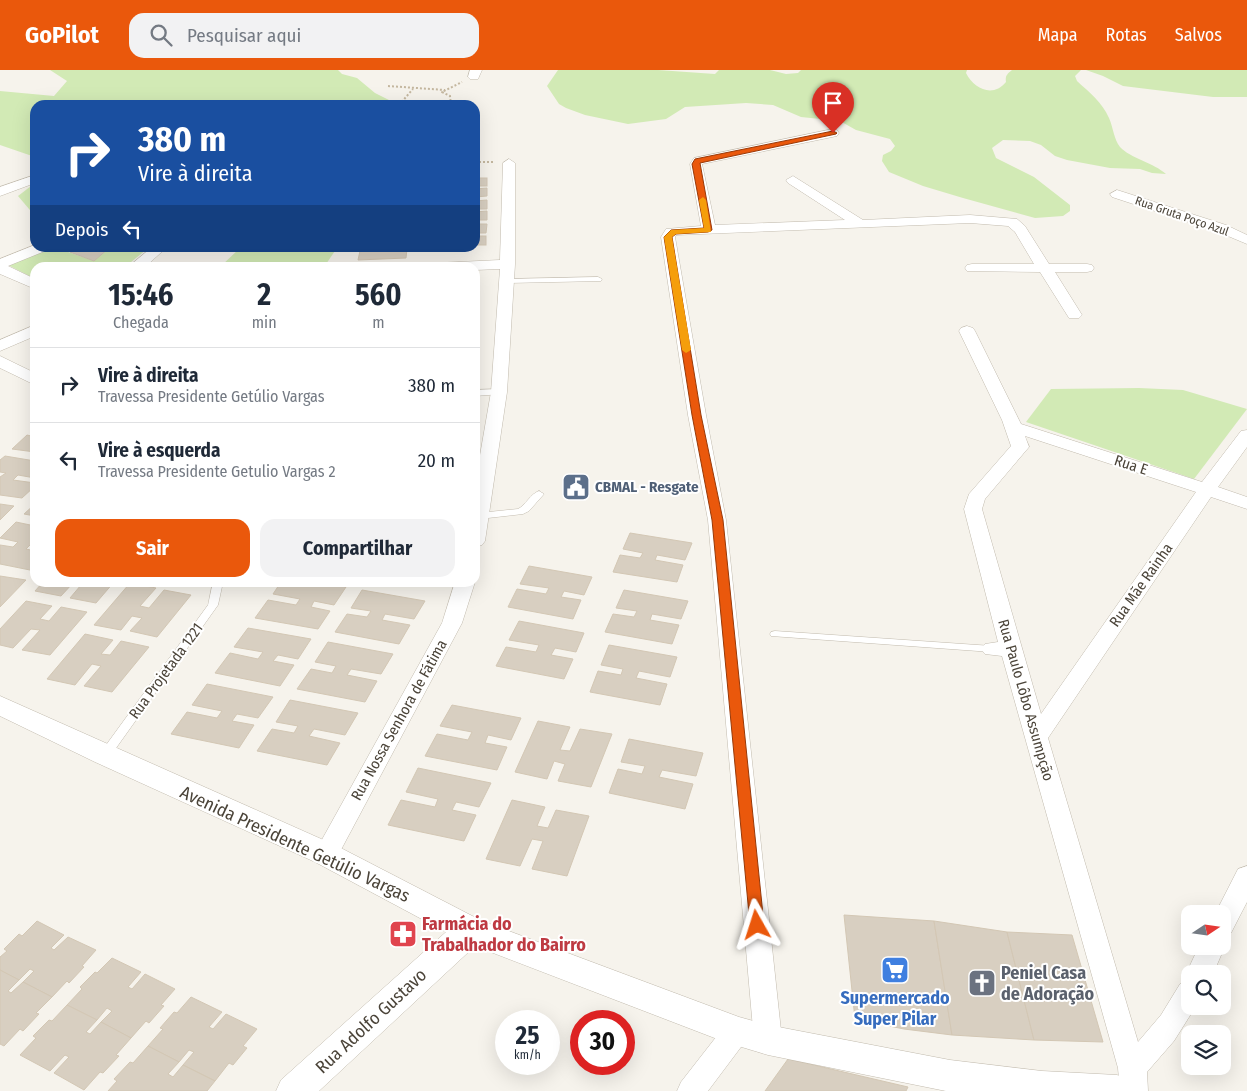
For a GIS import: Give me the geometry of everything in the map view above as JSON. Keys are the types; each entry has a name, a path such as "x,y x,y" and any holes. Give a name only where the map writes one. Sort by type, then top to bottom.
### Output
{"street":[{"path":"708,230 696,164 698,161 833,133"},
{"path":"480,510 499,392 508,281 509,163"},
{"path":"793,180 860,224"},
{"path":"0,192 30,181"},
{"name":"Rua Gruta Poço Azul","path":"1117,194 1221,228 1247,240"},
{"path":"691,1091 753,1036 717,520 696,415 668,237 671,232 970,218 1012,222 1020,229 1074,315"},
{"path":"0,264 30,252"},
{"path":"142,262 154,252"},
{"path":"480,265 508,264"},
{"path":"0,268 30,283"},
{"path":"972,268 1087,268"},
{"name":"Rua Paulo Lôbo Assumpção","path":"967,331 1014,426 1020,443 1019,451 976,498 973,509 1001,649 1037,736 1127,1083"},
{"path":"0,346 30,332"},
{"path":"0,361 30,377"},
{"name":"Rua E","path":"1014,426 1247,503"},
{"name":"Rua Mãe Rainha","path":"1037,736 1247,435"},
{"name":"Rua Nossa Senhora de Fátima","path":"326,854 452,623 463,587"},
{"name":"Avenida Presidente Getúlio Vargas","path":"0,705 105,755 326,854 470,930 753,1036 950,1076 1041,1089 1127,1083"},
{"path":"1231,908 1247,876"},
{"name":"Rua Adolfo Gustavo","path":"294,1091 470,930"},
{"path":"1127,1083 1181,1009"}],"lane":[{"path":"508,281 598,278"},
{"path":"480,394 499,392"},
{"path":"480,516 520,512 526,509 539,494"},
{"name":"Rua Projetada 1221","path":"105,755 213,605 217,587"},
{"path":"776,634 1001,649"}],"path":[{"path":"388,86 445,90 475,74"},
{"path":"403,100 414,88"},
{"path":"445,90 442,92 450,96 450,100"}],"green space":[{"path":"50,70 338,70 342,74 357,78 375,93 389,100 30,100 30,155 0,145 0,91 54,96 67,81"},
{"path":"558,70 658,70 715,74 719,70 770,70 786,74 798,73 801,70 967,70 966,73 969,79 979,87 995,90 1006,82 1007,75 1012,70 1081,70 1075,76 1077,81 1103,107 1120,147 1166,174 1152,173 1140,169 1110,168 1067,160 1055,156 1041,145 1030,141 1003,140 992,148 996,158 1034,177 1070,205 1070,211 1063,216 1035,218 923,186 889,172 882,161 883,155 891,151 895,146 890,139 856,130 840,121 801,117 773,105 746,103 685,107 666,119 628,124 585,115 559,104 547,86"},
{"path":"1086,70 1247,70 1247,97 1213,97 1123,86"},
{"path":"30,187 30,210 18,196"},
{"path":"40,252 68,252 94,261 104,252 143,252 131,262 30,262 30,276 8,265"},
{"path":"236,252 334,252 327,262 225,262"},
{"path":"1139,388 1183,390 1247,409 1194,479 1026,422 1051,389"}],"building":[{"path":"480,178 487,178 487,186 480,186"},
{"path":"487,188 487,196 480,197 480,189"},
{"path":"487,200 487,209 480,209 480,201"},
{"path":"487,211 487,220 480,220 480,212"},
{"path":"480,224 487,224 486,233 480,233"},
{"path":"480,236 486,236 486,245 480,245"},
{"path":"70,252 104,252 94,261"},
{"path":"360,252 407,252 406,258 358,260"},
{"path":"27,435 30,436 30,451 12,449"},
{"path":"5,456 30,460 30,477 18,475 13,480 30,482 30,491 22,498 0,495 0,477 6,473 0,472 0,460"},
{"path":"0,504 14,506 0,520"},
{"path":"30,509 30,515 24,514"},
{"path":"16,522 30,525 30,545 26,549 30,550 30,570 0,564 0,545 13,547 18,542 0,538"},
{"path":"630,533 692,543 685,560 657,555 655,560 683,565 677,582 613,572 620,555 640,558 643,553 623,549"},
{"path":"529,566 592,577 584,595 564,591 561,597 581,600 573,619 508,607 517,589 546,594 549,588 520,584"},
{"path":"0,576 26,580 0,607"},
{"path":"39,587 69,587 61,596 35,591"},
{"path":"79,587 110,587 96,603 70,598"},
{"path":"127,587 156,588 140,606 149,608 164,590 191,595 157,637 130,631 142,618 132,616 121,630 94,625"},
{"path":"278,587 346,587 334,605 314,601 311,607 330,611 318,629 255,618 268,600 296,605 300,599 273,594"},
{"path":"362,590 425,601 414,619 385,614 382,620 410,625 399,644 335,632 347,614 367,617 371,611 351,608"},
{"path":"624,590 688,601 681,619 652,614 650,620 679,625 672,644 605,632 613,614 634,617 637,611 616,608"},
{"path":"26,601 52,606 40,619 49,621 61,607 87,612 50,655 22,650 40,630 31,629 13,648 0,645 0,629"},
{"path":"519,621 584,633 576,652 555,648 551,655 573,659 564,679 496,666 506,647 536,652 539,645 509,640"},
{"path":"248,628 311,639 298,659 278,655 273,661 294,665 280,686 215,673 230,653 258,659 263,652 234,647"},
{"path":"85,634 113,640 101,654 110,655 121,641 149,647 112,692 84,686 101,666 92,664 75,685 47,679"},
{"path":"328,642 393,654 381,674 351,669 347,675 377,681 365,702 297,689 311,669 332,673 336,666 315,662"},
{"path":"609,645 677,657 670,677 639,671 636,678 667,684 660,705 590,692 598,671 621,675 623,669 601,665"},
{"path":"207,684 273,697 258,718 237,714 232,721 254,725 239,748 171,734 187,712 217,718 222,711 192,705"},
{"path":"290,700 358,713 345,735 314,729 309,736 340,743 327,765 257,751 272,729 294,733 298,726 276,722"},
{"path":"452,705 521,718 511,740 488,735 485,743 507,747 497,770 425,756 437,734 468,740 472,732 440,726"},
{"path":"538,721 570,727 560,750 570,751 580,729 612,734 591,787 558,781 565,764 554,761 547,779 515,772"},
{"path":"629,739 703,753 696,776 662,770 659,777 693,784 685,809 609,793 618,769 642,774 645,766 621,762"},
{"path":"418,768 491,783 479,807 456,802 452,810 476,815 464,841 388,825 401,800 435,807 438,799 406,792"},
{"path":"512,800 545,807 537,826 548,828 556,810 589,816 567,876 532,869 543,841 532,839 520,866 486,859"},
{"name":"Supermercado Super Pilar","path":"844,915 934,921 952,1035 904,1029 855,1019"},
{"path":"37,921 64,935 51,948 54,950 68,937 96,950 82,966 84,967 52,997 23,982 34,971 30,969 19,980 0,970 0,957 7,951 4,949 19,934 22,936"},
{"name":"Peniel Casa de Adoração","path":"934,921 1007,932 1034,1040 952,1035"},
{"path":"1007,932 1072,935 1103,1042 1034,1040"},
{"path":"112,958 141,972 128,987 132,989 145,974 175,989 161,1005 164,1006 149,1023 146,1021 131,1038 101,1022 112,1011 107,1008 97,1020 67,1005 82,989 80,987"},
{"path":"0,970 19,980 8,991 11,993 23,982 52,997 36,1013 39,1014 23,1031 20,1029 4,1046 0,1044"},
{"path":"191,997 222,1012 209,1027 213,1029 226,1014 257,1029 243,1046 247,1048 233,1065 229,1063 215,1081 183,1065 194,1052 189,1050 179,1062 148,1046 163,1029 160,1028 174,1012 177,1013"},
{"path":"67,1005 97,1020 86,1032 90,1034 101,1022 131,1038 116,1055 119,1056 103,1073 100,1072 84,1090 54,1073 69,1057 65,1055 50,1071 20,1055 36,1038 33,1036 49,1020 52,1021"},
{"path":"148,1046 179,1062 168,1074 173,1077 183,1065 215,1081 207,1091 108,1091 117,1081 114,1079 130,1062 133,1063"},
{"path":"788,1059 908,1087 906,1091 765,1091"}],"slow traffic":[{"path":"686,350 668,237 671,232 708,230 703,200"}],"place":[{"name":"CBMAL - Resgate","path":"576,487"},
{"name":"Farmácia do Trabalhador do Bairro","path":"403,934"},
{"name":"Supermercado Super Pilar","path":"895,970"},
{"name":"Peniel Casa de Adoração","path":"982,983"}],"route":[{"path":"757,925 717,520 696,415 668,237 671,232 708,230 696,162 833,133"}]}
